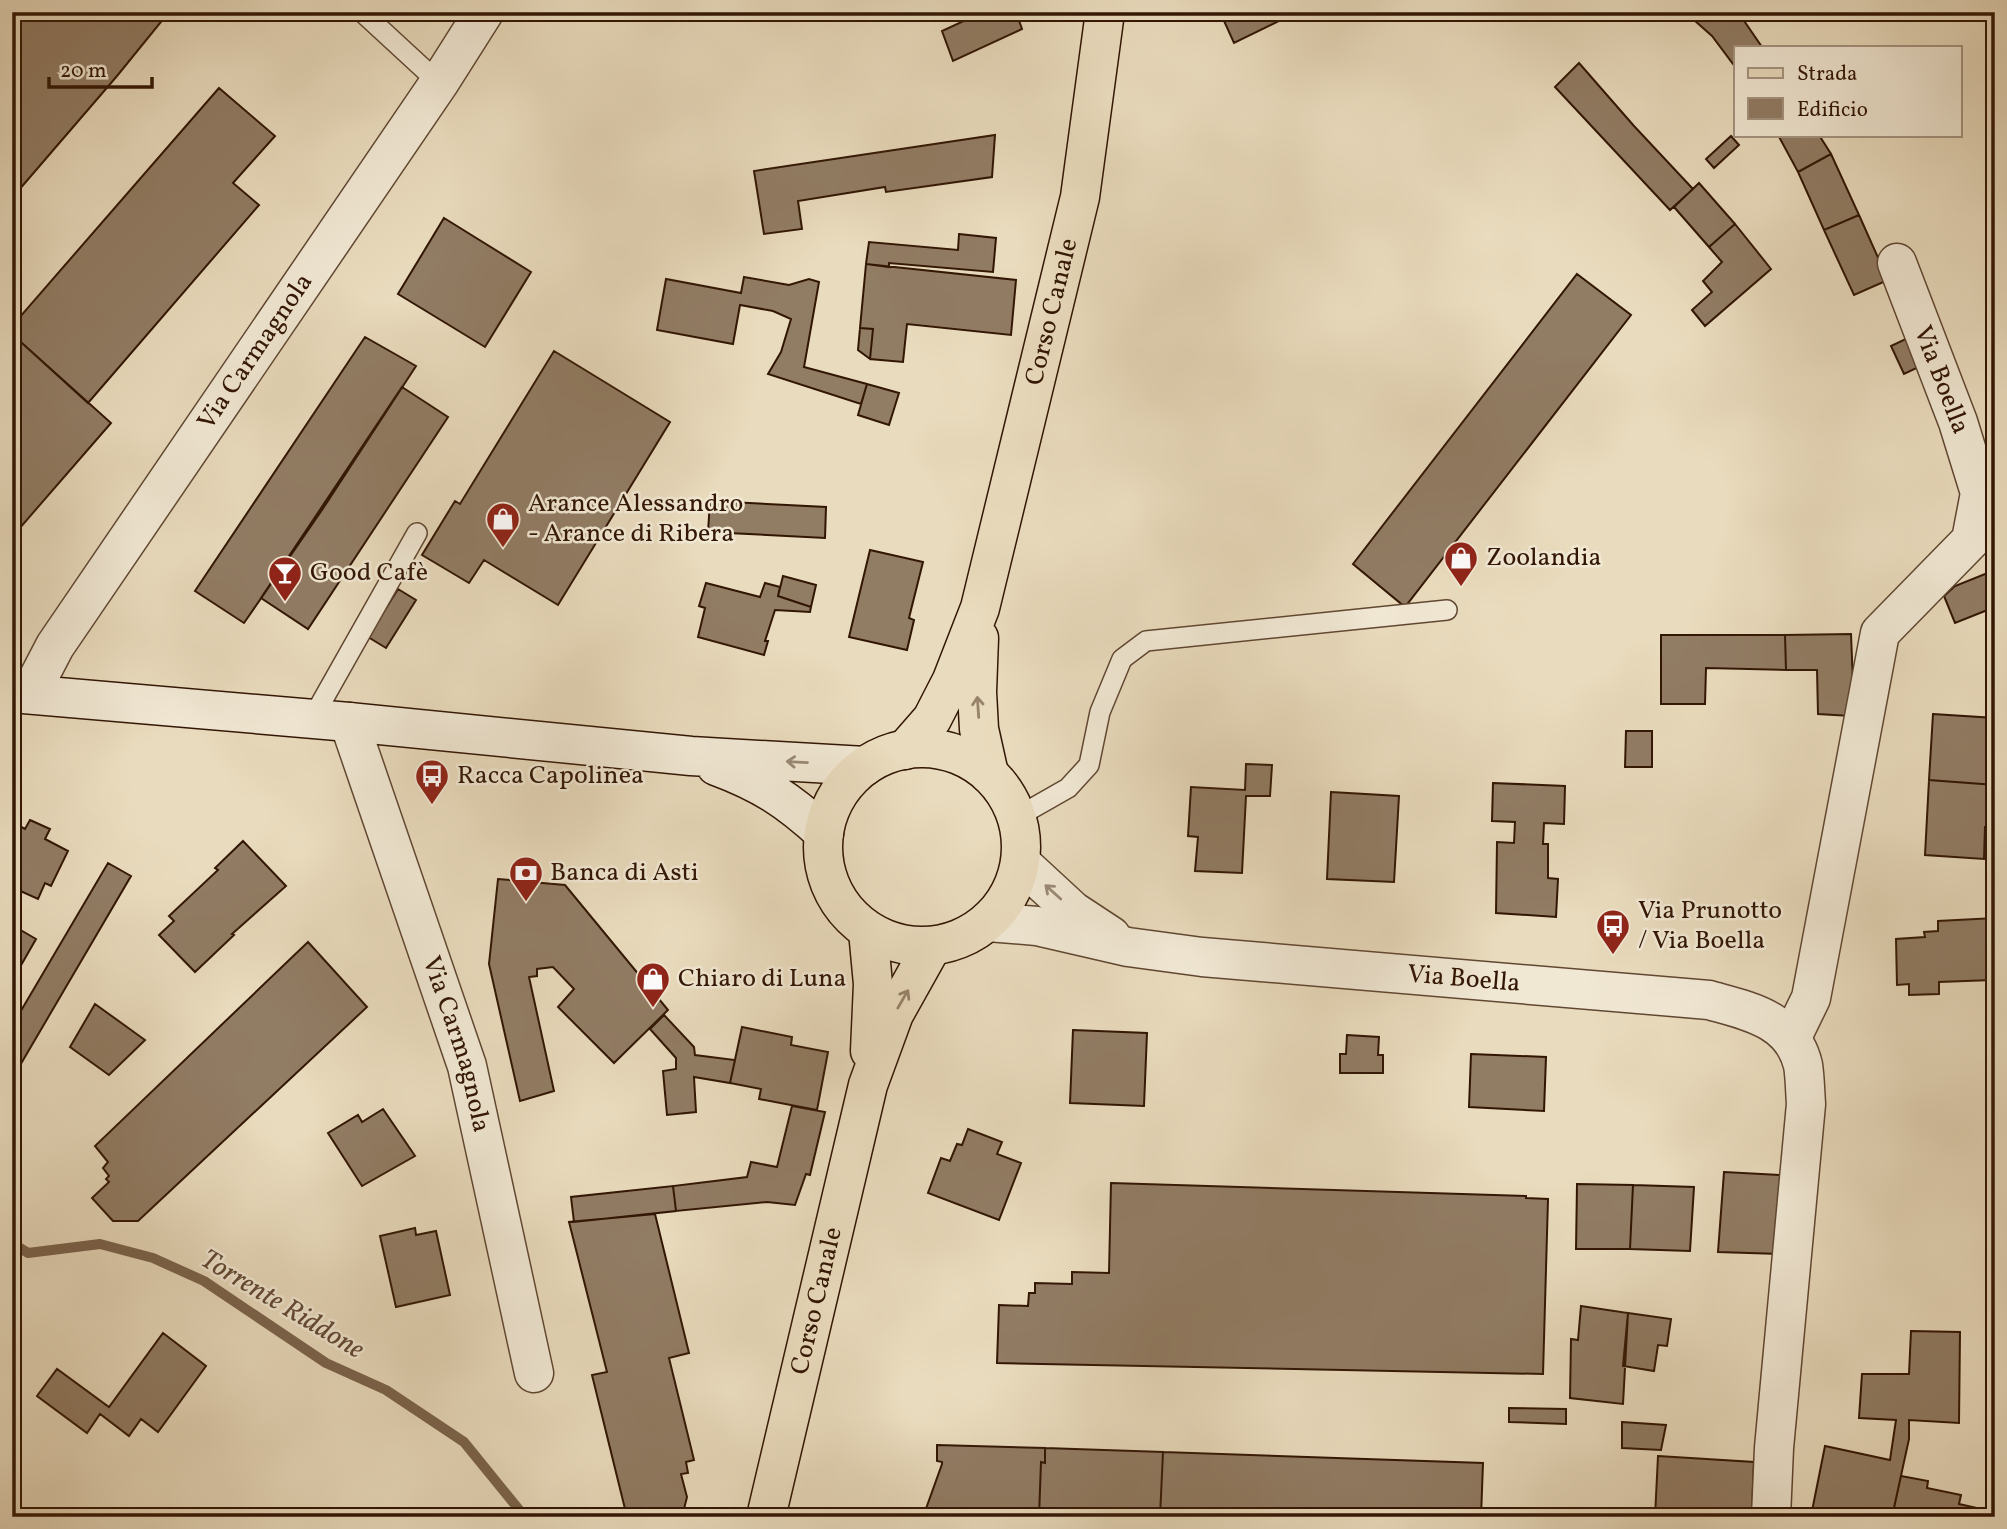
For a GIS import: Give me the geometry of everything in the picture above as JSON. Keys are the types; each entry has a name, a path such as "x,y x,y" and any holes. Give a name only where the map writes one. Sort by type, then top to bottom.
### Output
{"main road":[{"name":"Corso Canale","path":"905,750 932,719 952,680 980,608 1080,197 1105,12"},
{"name":"Corso Canale","path":"980,608 977,692 979,729 989,774"},
{"name":"Corso Canale","path":"905,750 944,750 968,759 989,774 1006,793 1017,817 1022,839 1021,863 1010,895 988,922 962,938 932,946 898,944 867,931 847,912 833,891 824,863 824,833 831,808 845,784 865,766 890,753 905,750"},
{"name":"Corso Canale","path":"867,931 873,984 868,1085"},
{"name":"Corso Canale","path":"766,1517 868,1085 894,1014 932,946"}],"street":[{"name":"Via Carmagnola","path":"21,693 439,83 484,12"},
{"name":"Via Boella","path":"988,922 1037,926 1128,947 1202,957 1709,1000 1759,1014 1791,1037 1811,998 1880,633 1983,536 1980,493 1958,422 1897,263"},
{"name":"Via Carmagnola","path":"21,693 691,756 865,766"},
{"name":"Via Carmagnola","path":"330,720 467,1066 534,1373"},
{"name":"Via Carmagnola","path":"691,756 753,780 793,805 824,833"},
{"name":"Via Boella","path":"1021,863 1073,911 1128,947"},
{"path":"1771,1517 1774,1448 1806,1104 1802,1064 1791,1037"}],"lane":[{"path":"362,12 439,83"},
{"path":"330,720 417,533"},
{"path":"1017,817 1068,788 1089,765 1100,712 1122,659 1146,641 1447,611"}],"building":[{"path":"12,12 169,12 12,198"},
{"path":"983,12 1016,12 1022,29 953,61 942,31"},
{"path":"1220,12 1297,12 1234,43"},
{"path":"1685,12 1738,12 1761,46 1734,46 1734,65 1712,36"},
{"path":"1579,63 1693,189 1670,210 1555,87"},
{"path":"219,88 275,136 233,183 259,205 88,403 12,334 12,326"},
{"path":"995,135 992,177 886,192 885,187 798,201 802,229 764,234 754,171"},
{"path":"1731,136 1739,145 1714,168 1706,159"},
{"path":"1779,136 1820,136 1831,154 1798,172"},
{"path":"1831,154 1859,215 1824,230 1798,172"},
{"path":"1699,183 1735,224 1709,247 1674,207"},
{"path":"1859,215 1888,280 1854,295 1824,230"},
{"path":"444,218 531,272 485,347 398,294"},
{"path":"1735,224 1771,269 1705,326 1692,310 1712,292 1703,281 1722,262 1709,247"},
{"path":"959,234 996,238 993,272 889,263 889,267 866,264 869,242 958,250"},
{"path":"866,264 1016,280 1011,335 907,324 903,362 870,359 873,329 860,328"},
{"path":"1577,274 1631,315 1405,607 1353,564"},
{"path":"744,277 789,285 809,279 819,282 804,367 867,384 861,404 768,374 781,352 791,319 773,311 740,305 733,344 657,330 666,279 741,293"},
{"path":"860,328 873,329 870,359 858,350"},
{"path":"12,334 111,423 12,537"},
{"path":"1912,336 1925,364 1904,374 1891,346"},
{"path":"365,337 416,366 244,623 195,591"},
{"path":"554,351 670,422 558,605 484,560 469,583 422,555 455,501 460,504"},
{"path":"867,384 899,393 889,425 858,415"},
{"path":"402,387 448,417 308,629 261,598"},
{"path":"710,501 826,507 825,538 708,532"},
{"path":"870,550 923,562 909,618 914,620 907,650 849,637"},
{"path":"1995,570 1995,607 1955,623 1944,596 1955,586"},
{"path":"783,576 816,585 811,607 778,596"},
{"path":"706,583 760,597 765,583 780,587 778,596 811,607 810,612 775,610 765,641 768,641 764,655 698,637 705,608 699,606"},
{"path":"398,589 416,600 386,648 368,637"},
{"path":"1851,634 1854,708 1851,716 1818,714 1817,670 1786,670 1785,635"},
{"path":"1661,635 1785,635 1786,670 1706,668 1705,704 1661,704"},
{"path":"1933,714 1995,718 1995,785 1929,780"},
{"path":"1626,731 1652,731 1652,767 1625,767"},
{"path":"1246,764 1272,765 1270,796 1246,796 1242,873 1195,871 1198,837 1188,836 1191,787 1245,790"},
{"path":"1929,780 1995,785 1995,827 1985,827 1984,859 1925,855"},
{"path":"1493,783 1565,786 1564,824 1544,823 1543,844 1548,844 1548,878 1558,879 1556,917 1496,913 1497,842 1514,843 1515,822 1492,821"},
{"path":"1331,792 1399,796 1394,882 1327,879"},
{"path":"30,820 50,829 45,839 68,851 51,886 45,883 38,899 16,889 12,893 12,822 25,829"},
{"path":"243,841 286,886 232,934 234,935 195,972 159,935 174,921 169,916 218,870 215,868"},
{"path":"108,863 131,876 12,1079 12,1026"},
{"path":"498,879 565,885 668,1010 614,1063 558,1007 574,989 553,967 537,969 537,976 529,977 554,1091 520,1101 489,964"},
{"path":"1995,918 1995,963 1991,963 1992,980 1939,982 1939,994 1909,995 1909,984 1897,985 1896,939 1925,937 1924,932 1938,931 1938,921"},
{"path":"12,925 36,939 12,981"},
{"path":"308,942 367,1007 138,1221 113,1221 92,1198 109,1182 106,1179 109,1176 103,1168 108,1162 95,1146"},
{"path":"95,1004 145,1040 109,1075 70,1047"},
{"path":"664,1015 694,1047 695,1055 735,1060 730,1083 694,1077 696,1112 667,1115 663,1071 676,1069 676,1058 650,1029"},
{"path":"742,1027 792,1037 791,1045 828,1052 817,1110 759,1099 761,1089 730,1083"},
{"path":"1073,1030 1147,1033 1144,1106 1070,1103"},
{"path":"1347,1035 1379,1037 1378,1055 1383,1055 1383,1073 1340,1073 1340,1054 1346,1054"},
{"path":"1471,1054 1546,1057 1544,1111 1469,1107"},
{"path":"792,1106 825,1112 810,1175 806,1174 795,1205 767,1202 676,1211 673,1186 747,1177 751,1162 777,1167"},
{"path":"383,1109 415,1156 362,1186 328,1133 358,1115 362,1122"},
{"path":"968,1129 1002,1142 997,1154 1021,1163 999,1220 928,1193 941,1158 950,1161 957,1144 962,1145"},
{"path":"1724,1172 1780,1175 1782,1254 1718,1252"},
{"path":"1111,1183 1526,1196 1548,1199 1543,1374 997,1363 999,1305 1028,1306 1029,1293 1035,1293 1035,1283 1072,1284 1072,1272 1109,1273"},
{"path":"1577,1184 1633,1185 1630,1249 1576,1249"},
{"path":"1633,1185 1694,1187 1690,1251 1630,1249"},
{"path":"673,1186 676,1211 574,1222 571,1197"},
{"path":"655,1214 689,1353 669,1358 694,1460 686,1462 688,1473 681,1474 687,1497 682,1517 627,1517 592,1375 607,1372 569,1222"},
{"path":"415,1228 416,1235 436,1231 450,1295 396,1307 380,1236"},
{"path":"1581,1306 1628,1313 1623,1404 1570,1398 1571,1339 1578,1340"},
{"path":"1628,1313 1671,1319 1667,1346 1658,1345 1654,1371 1623,1366"},
{"path":"1911,1331 1960,1332 1959,1423 1909,1420 1909,1439 1892,1517 1837,1517 1812,1511 1825,1446 1890,1460 1896,1420 1859,1418 1862,1374 1909,1374"},
{"path":"163,1333 206,1366 158,1432 141,1419 129,1436 100,1414 87,1433 37,1396 57,1369 109,1407"},
{"path":"1509,1408 1566,1409 1566,1424 1509,1422"},
{"path":"1622,1422 1666,1425 1661,1450 1622,1448"},
{"path":"937,1445 1045,1448 1045,1463 1041,1462 1039,1517 923,1517 942,1464 937,1461"},
{"path":"1045,1448 1163,1452 1160,1517 1039,1517 1041,1462 1045,1463"},
{"path":"1163,1452 1483,1463 1481,1517 1160,1517"},
{"path":"1658,1456 1754,1462 1752,1513 1687,1509 1687,1517 1655,1517"},
{"path":"1901,1476 1928,1481 1927,1488 1961,1495 1959,1504 1995,1512 1995,1517 1892,1517"}],"waterway":[{"name":"Torrente Riddone","path":"12,1243 28,1253 100,1244 153,1258 204,1281 326,1363 386,1390 464,1442 525,1517"}],"place":[{"name":"Arance Alessandro - Arance di Ribera","path":"503,549"},
{"name":"Zoolandia","path":"1461,588"},
{"name":"Good Cafè","path":"285,603"},
{"name":"Racca Capolinea","path":"432,806"},
{"name":"Banca di Asti","path":"526,903"},
{"name":"Via Prunotto / Via Boella","path":"1613,956"},
{"name":"Chiaro di Luna","path":"653,1009"}]}
